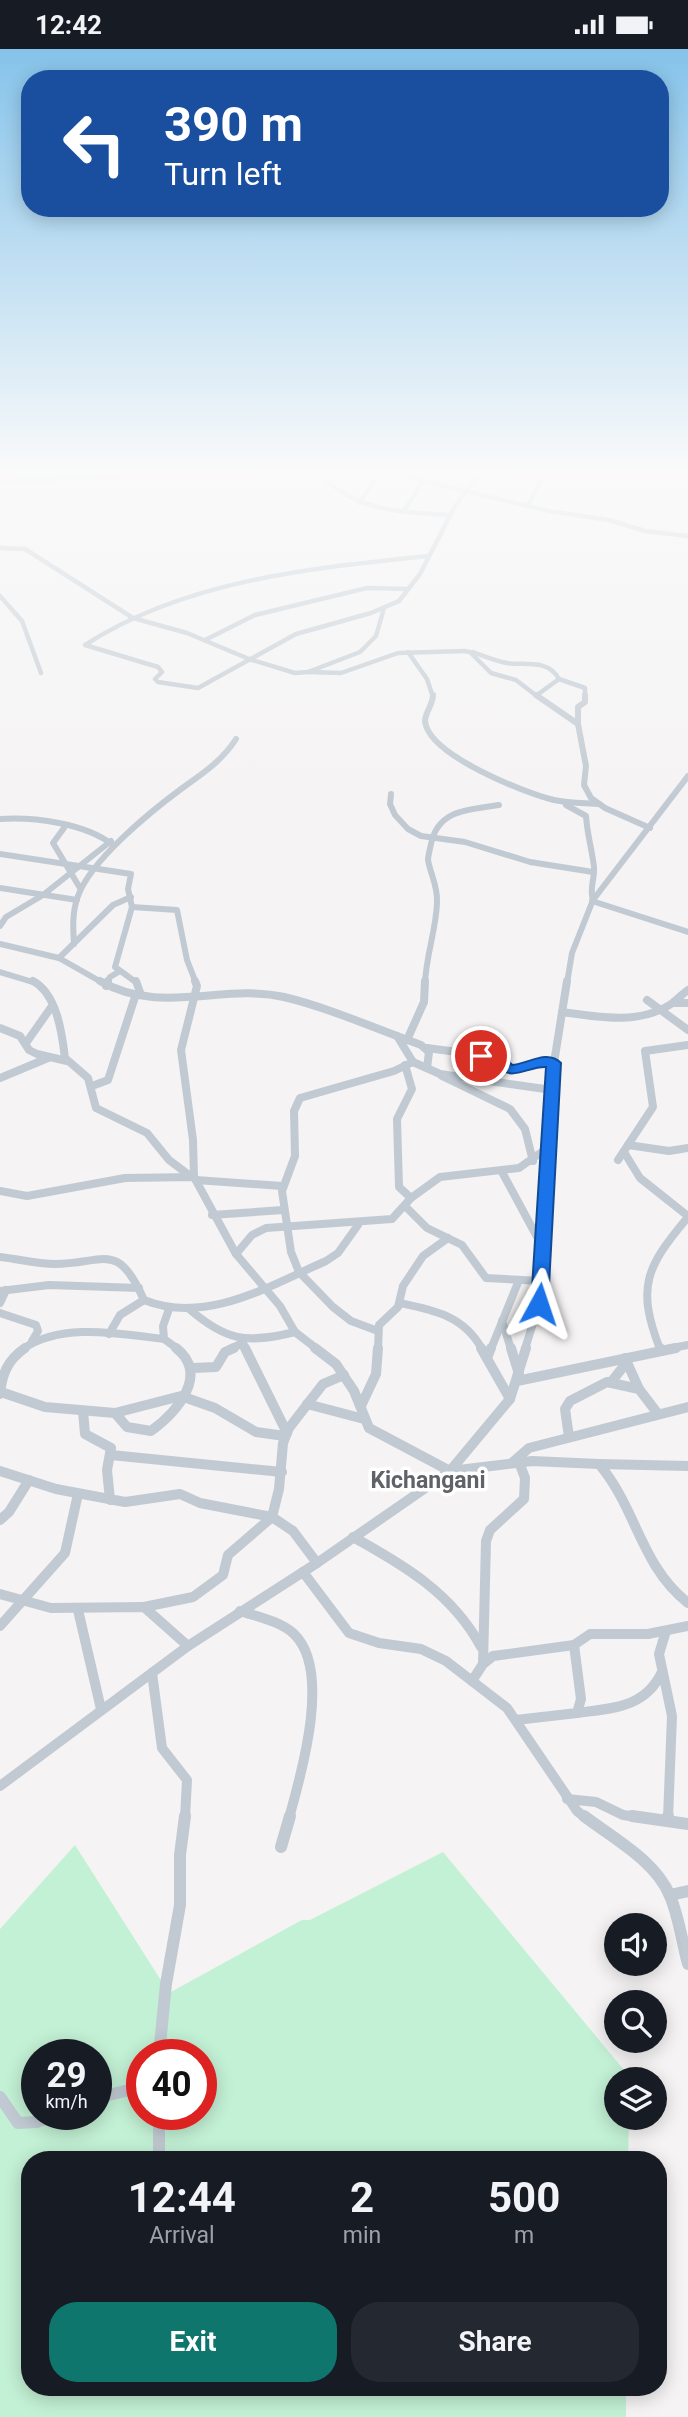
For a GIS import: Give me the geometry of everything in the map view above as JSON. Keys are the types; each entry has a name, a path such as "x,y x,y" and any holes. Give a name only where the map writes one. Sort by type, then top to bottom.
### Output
{"street":[{"path":"79,584 133,618 295,673 335,675 366,668 396,653 408,652 470,652 509,664 519,661 539,665 555,672 559,679 587,690 585,702 578,707 578,724 586,766 584,785 597,804"},
{"path":"255,584 163,605 133,618 85,645 158,667 162,672 155,679 158,682 190,688 205,685 303,631 384,608 399,601 412,584"},
{"path":"205,641 255,615 367,588 408,589"},
{"path":"0,596 17,611 30,632 41,673"},
{"path":"308,672 372,645 382,631 384,608"},
{"path":"408,652 423,671 431,687 433,701 425,720 430,735 436,741 496,778 561,803 586,816 593,871 590,892 593,901"},
{"path":"470,652 491,673 516,680 578,724"},
{"path":"537,695 559,679"},
{"path":"0,926 14,911 43,895 78,865 113,844 217,764 236,739"},
{"path":"0,1786 188,1646 317,1563 450,1471 510,1399 539,1304 545,1251 554,1063 572,953 593,901 688,776"},
{"path":"391,794 391,809 414,833 432,839 466,842 522,860 593,871"},
{"path":"561,803 597,804 650,828"},
{"path":"407,1040 424,1002 426,959 437,915 438,888 428,859 432,839 439,822 455,813 499,805"},
{"path":"0,819 26,818 113,844"},
{"path":"64,828 53,841 80,888"},
{"path":"74,944 72,922 80,888 113,844"},
{"path":"0,854 129,872 132,907 116,963 120,971 136,980 139,994 108,1080 92,1086"},
{"path":"0,887 77,900"},
{"path":"58,958 113,905 131,897"},
{"path":"593,901 688,932"},
{"path":"132,907 169,908 179,912 187,960 196,981 181,1050 193,1140 193,1177 236,1254 264,1287 295,1332 325,1354 344,1375 361,1406 364,1419 377,1435 450,1471 516,1462 581,1461 599,1464 688,1466"},
{"path":"0,944 58,958 106,986 139,994 174,1000 283,997 427,1048 495,1057 512,1070 538,1062 554,1063"},
{"path":"106,986 110,977 120,971"},
{"path":"0,972 35,982 48,994 64,1039 66,1058 88,1079 96,1108 147,1133 169,1160 193,1177"},
{"path":"675,1003 677,996 688,990"},
{"path":"133,1005 150,996"},
{"path":"174,1000 189,1013"},
{"path":"647,1000 688,1030"},
{"path":"562,1012 618,1020 675,1003 688,1003"},
{"path":"26,1043 52,1006"},
{"path":"0,1028 20,1035 29,1050 51,1058 66,1058"},
{"path":"397,1036 409,1063 412,1089 399,1110 395,1142 401,1168 399,1187 411,1198"},
{"path":"618,1160 653,1107 645,1051 688,1045"},
{"path":"427,1048 430,1058 427,1068"},
{"path":"2,1076 51,1058"},
{"path":"378,1331 341,1315 299,1272 286,1227 282,1186 295,1156 295,1106 300,1098 409,1063 440,1074 552,1090"},
{"path":"440,1074 450,1083 490,1097 510,1109 525,1129 533,1161"},
{"path":"236,1254 258,1230 358,1225 392,1219 411,1198 440,1177 519,1168 550,1147"},
{"path":"626,1149 669,1151 688,1148"},
{"path":"626,1149 640,1178 688,1216 672,1236 648,1280 645,1298 648,1315 661,1351"},
{"path":"502,1172 545,1251"},
{"path":"0,1191 27,1196 125,1178 193,1177 282,1186"},
{"path":"405,1206 427,1228 462,1245 486,1278 541,1281"},
{"path":"212,1215 283,1210"},
{"path":"0,1257 56,1264 104,1258 126,1268 144,1300 169,1309 188,1308 234,1300 338,1253 358,1225"},
{"path":"361,1406 376,1374 379,1325 395,1311 400,1303 403,1286 423,1256 448,1238"},
{"path":"487,1358 519,1280"},
{"path":"0,1303 3,1291 49,1285 139,1288"},
{"path":"109,1335 120,1315 144,1300"},
{"path":"400,1303 450,1314 465,1323 510,1399"},
{"path":"188,1308 213,1328 232,1339 244,1342"},
{"path":"164,1339 163,1326 169,1309"},
{"path":"0,1313 36,1325 36,1335 4,1370 0,1393 29,1403 115,1413 181,1396 215,1408 256,1432 286,1435"},
{"path":"502,1321 518,1377"},
{"path":"193,1368 216,1367 229,1349 244,1342 295,1332"},
{"path":"30,1343 60,1333 164,1339 187,1358 193,1368"},
{"path":"244,1342 266,1396 286,1435"},
{"path":"518,1377 626,1360 688,1345"},
{"path":"569,1437 566,1405 612,1381 626,1360"},
{"path":"626,1360 639,1389 658,1415"},
{"path":"115,1413 127,1427 151,1431 167,1420 193,1368"},
{"path":"0,1594 43,1607 78,1610 144,1607 193,1597 216,1582 225,1571 228,1555 272,1517 282,1472 286,1435 323,1384 344,1375"},
{"path":"612,1381 639,1389"},
{"path":"307,1404 364,1419"},
{"path":"516,1462 529,1448 688,1407"},
{"path":"83,1411 82,1429 90,1437 109,1445 111,1455 107,1470 110,1500"},
{"path":"111,1455 282,1472"},
{"path":"483,1664 486,1541 490,1530 524,1499 525,1478 516,1462"},
{"path":"599,1464 617,1490 650,1561 664,1581 688,1603"},
{"path":"0,1471 78,1494 110,1500 134,1503 180,1494 200,1503 272,1517 293,1531 317,1563"},
{"path":"0,1520 9,1512 29,1480"},
{"path":"0,1626 65,1553 78,1494"},
{"path":"353,1537 380,1552 454,1605 470,1624 482,1650"},
{"path":"303,1572 348,1633 379,1643 421,1649 446,1661 492,1695 516,1720 567,1800 586,1819 646,1863 670,1895 688,1964"},
{"path":"144,1607 188,1646"},
{"path":"78,1610 101,1709"},
{"path":"240,1611 288,1629 301,1642 310,1671 311,1703 306,1741 281,1847"},
{"path":"472,1681 483,1664 493,1656 574,1645 590,1635 688,1626"},
{"path":"666,1630 659,1654 672,1716 668,1820"},
{"path":"574,1645 581,1699 577,1713"},
{"path":"516,1720 620,1706 646,1698 657,1686 662,1672"},
{"path":"152,1673 162,1748 187,1780 188,1795 180,1855 180,1905 163,2005 160,2039"},
{"path":"567,1800 596,1801 623,1815 688,1824"},
{"path":"670,1895 688,1891"},
{"path":"0,2097 18,2123 21,2123"},
{"path":"159,2130 159,2151"}],"green space":[{"path":"75,1845 169,1993 302,1920 310,1920 443,1852 604,2046 604,2053 610,2053 622,2067 604,2067 604,2130 629,2130 628,2151 21,2151 21,2396 626,2396 626,2417 0,2417 0,1929"}],"district":[{"name":"Kichangani","path":"428,1480"}],"route":[{"path":"481,1056 498,1058 505,1068 512,1070 538,1062 554,1063 545,1251 539,1304"}]}
